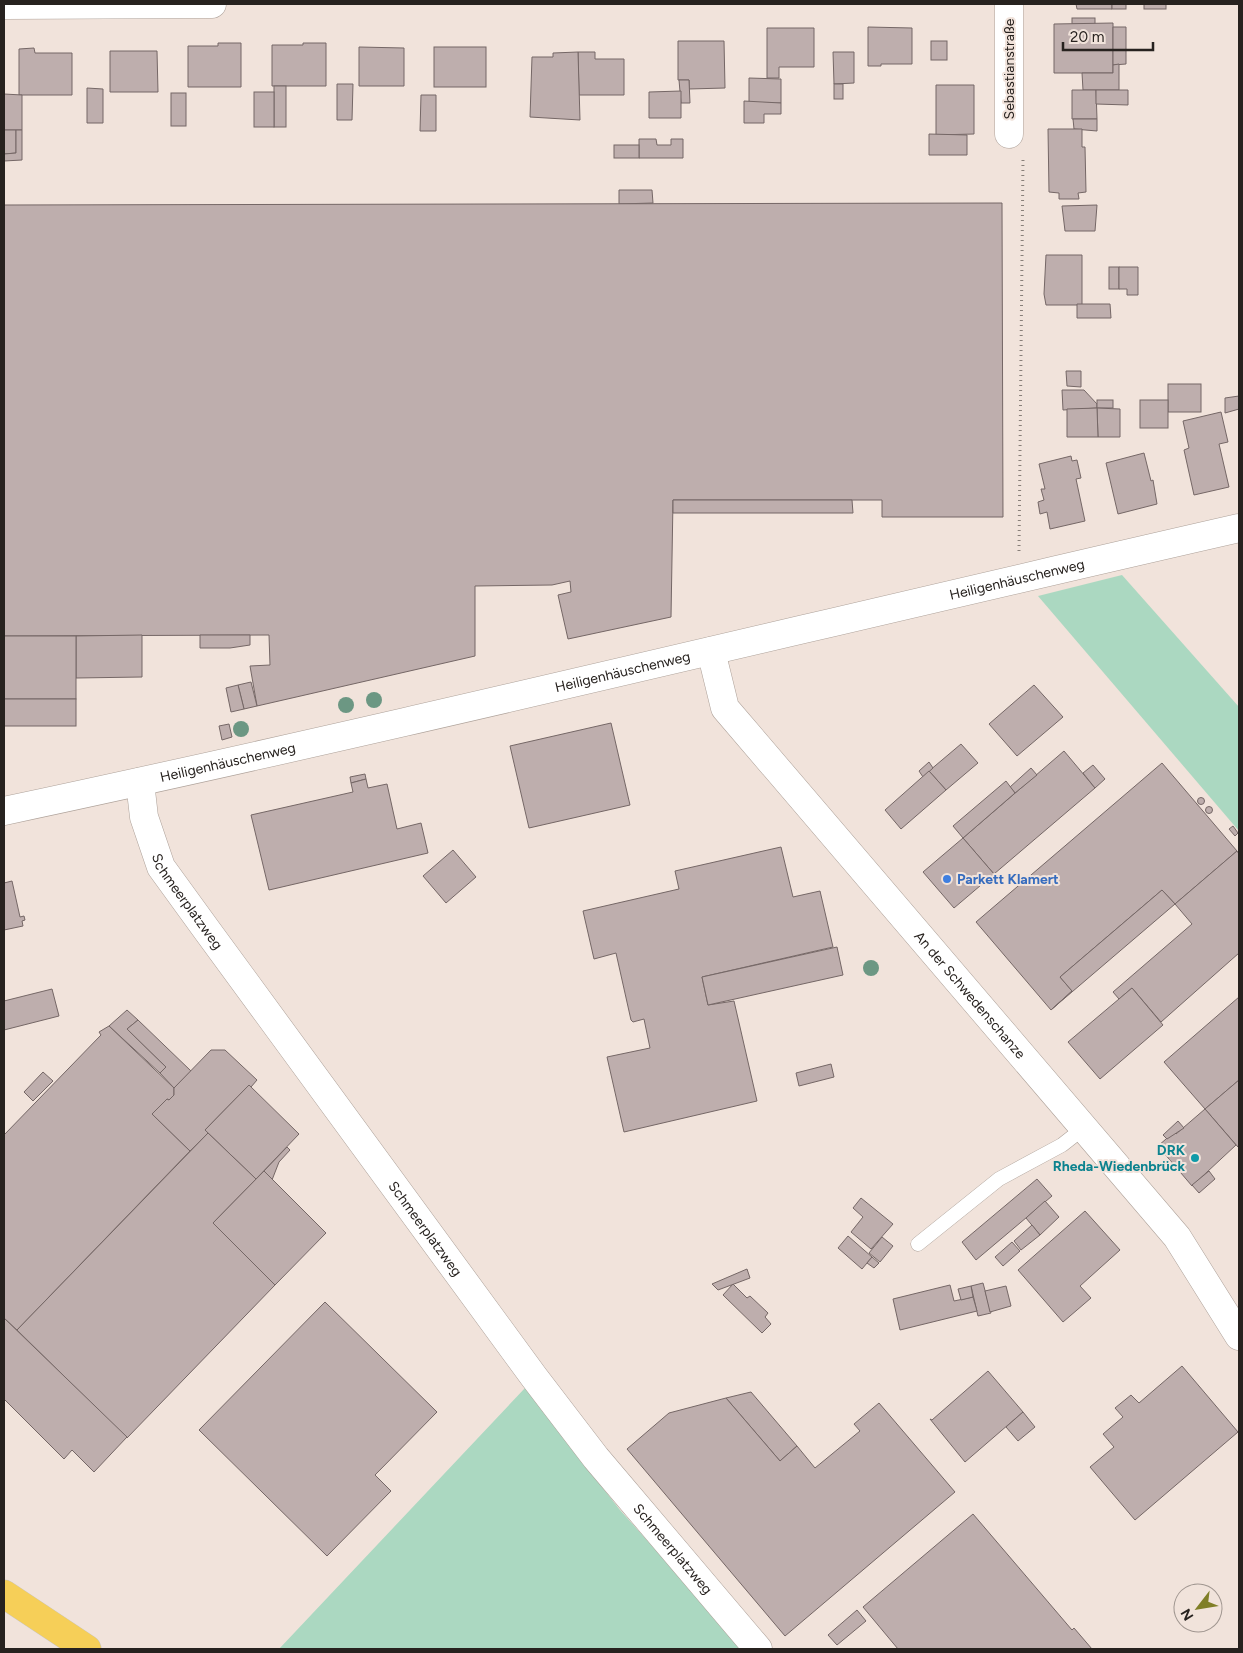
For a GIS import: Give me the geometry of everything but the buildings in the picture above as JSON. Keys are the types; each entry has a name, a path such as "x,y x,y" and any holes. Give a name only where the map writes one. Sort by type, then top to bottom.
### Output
{"highway":[{"path":"4,1594 87,1649"}],"street":[{"path":"4,5 212,4"},
{"name":"Sebastianstraße","path":"1009,4 1009,134"},
{"name":"Heiligenhäuschenweg","path":"4,811 140,782 1239,528"},
{"name":"An der Schwedenschanze","path":"711,651 725,708 1085,1127 1177,1237 1239,1336"},
{"name":"Schmeerplatzweg","path":"140,782 144,817 161,866 178,890 596,1458 758,1649"}],"lane":[{"path":"918,1244 999,1179 1062,1145 1085,1127"}],"path":[{"path":"1009,134 1023,149 1019,578"}],"green space":[{"path":"1122,575 1239,707 1239,831 1038,596"},
{"path":"525,1388 620,1510 744,1649 279,1649"}],"place":[{"name":"Parkett Klamert","path":"947,879"},
{"name":"DRK Rheda-Wiedenbrück","path":"1195,1158"}]}
